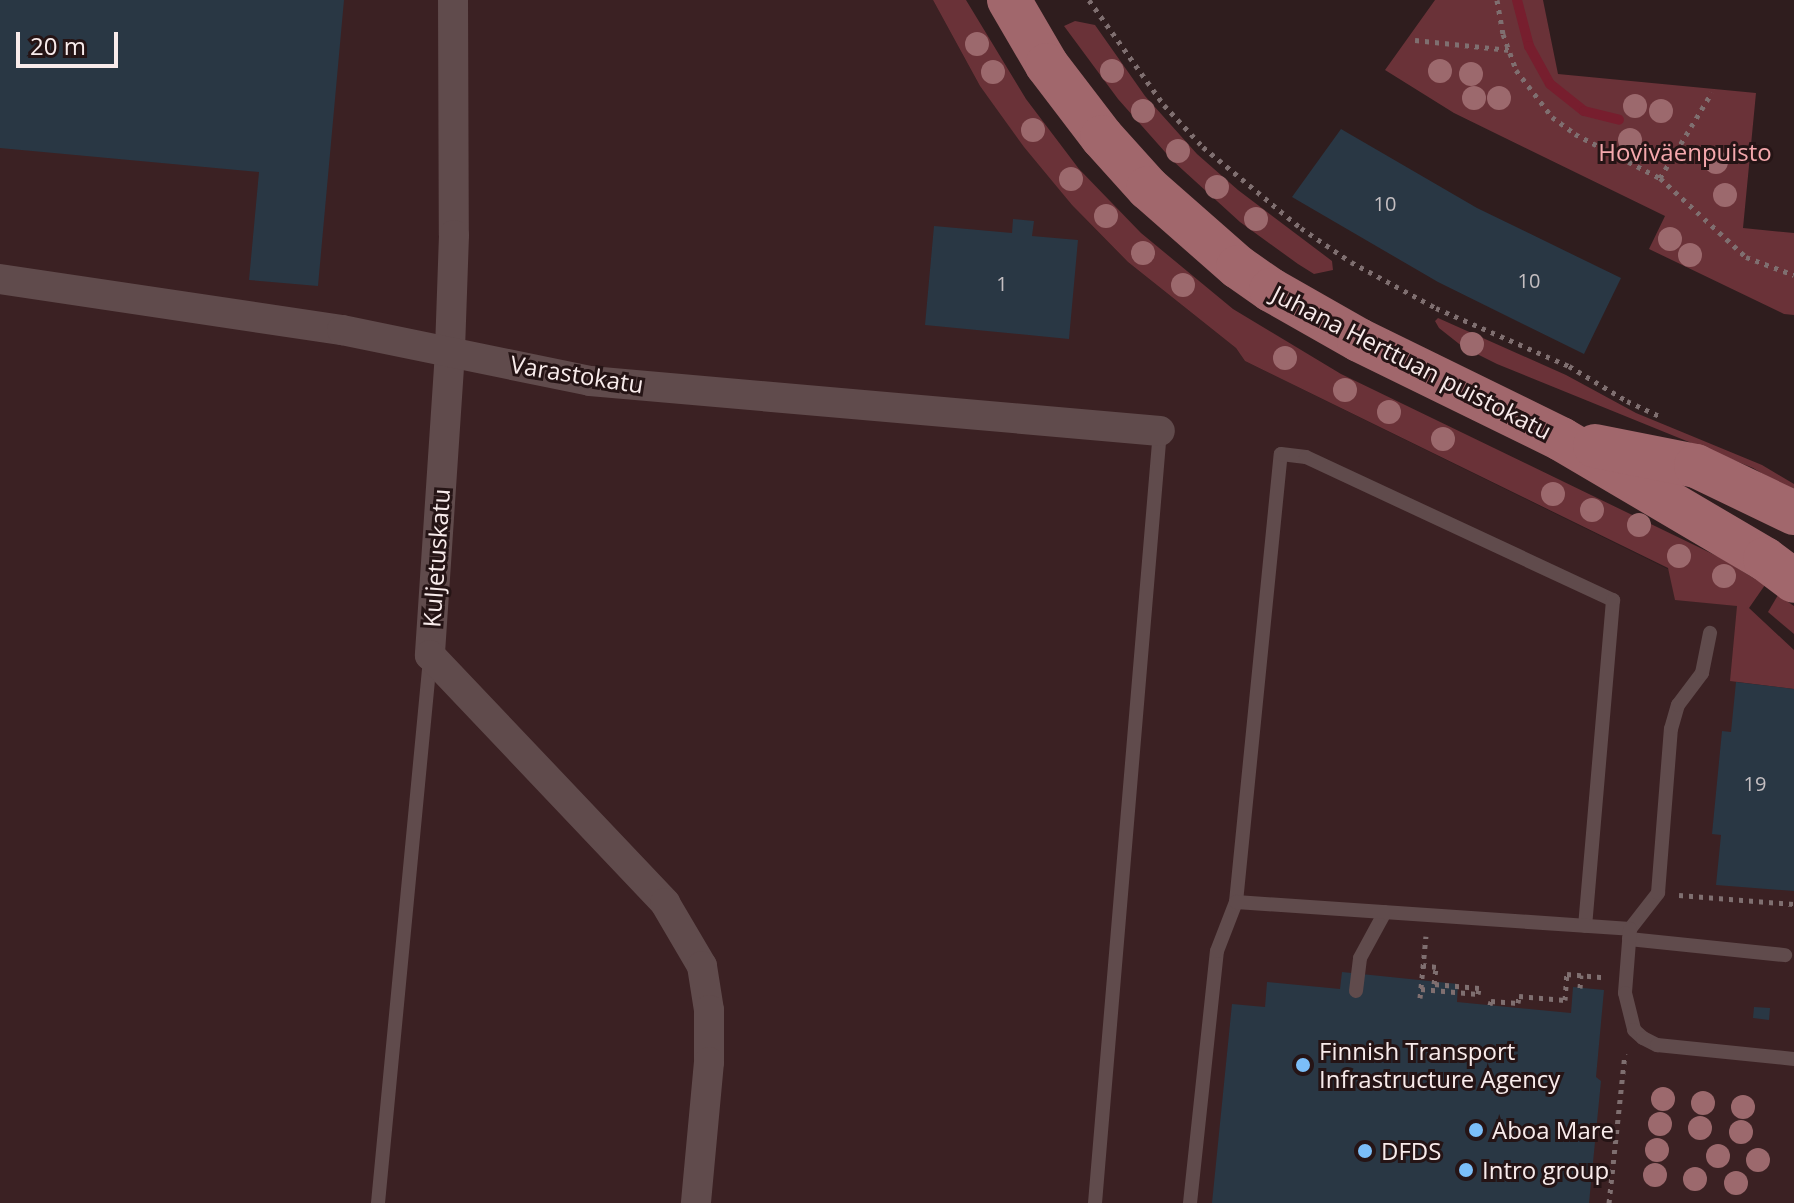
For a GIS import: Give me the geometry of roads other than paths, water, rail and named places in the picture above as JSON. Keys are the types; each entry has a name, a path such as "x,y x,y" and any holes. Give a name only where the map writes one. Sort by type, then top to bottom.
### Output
{"main road":[{"name":"Juhana Herttuan puistokatu","path":"1009,0 1047,65 1102,137 1148,188 1238,267 1347,334 1561,439 1765,559 1794,581"},
{"name":"Juhana Herttuan puistokatu","path":"1561,439 1696,466 1794,513"}],"street":[{"name":"Kuljetuskatu","path":"453,0 454,235 450,352 430,655 665,903 702,966 709,1010 709,1062 696,1203"},
{"name":"Varastokatu","path":"0,279 342,330 590,381 1160,431"}],"lane":[{"path":"1095,1203 1160,431"},
{"path":"1190,1203 1217,951 1236,902 1281,454 1306,457 1613,600 1585,926"},
{"path":"1710,633 1702,673 1678,705 1671,729 1658,893 1629,934 1626,979 1628,1014 1634,1030 1657,1045 1794,1059"},
{"path":"378,1203 430,655"},
{"path":"1236,902 1585,926 1785,955"},
{"path":"1356,991 1360,958 1385,912"}],"waterway":[{"path":"1517,0 1529,46 1550,84 1584,111 1619,120"}],"place":[{"name":"Finnish Transport Infrastructure Agency","path":"1303,1065"},
{"name":"Aboa Mare","path":"1476,1130"},
{"name":"DFDS","path":"1365,1151"},
{"name":"Intro group","path":"1466,1170"}],"park label":[{"name":"Hoviväenpuisto","path":"1685,152"}]}
